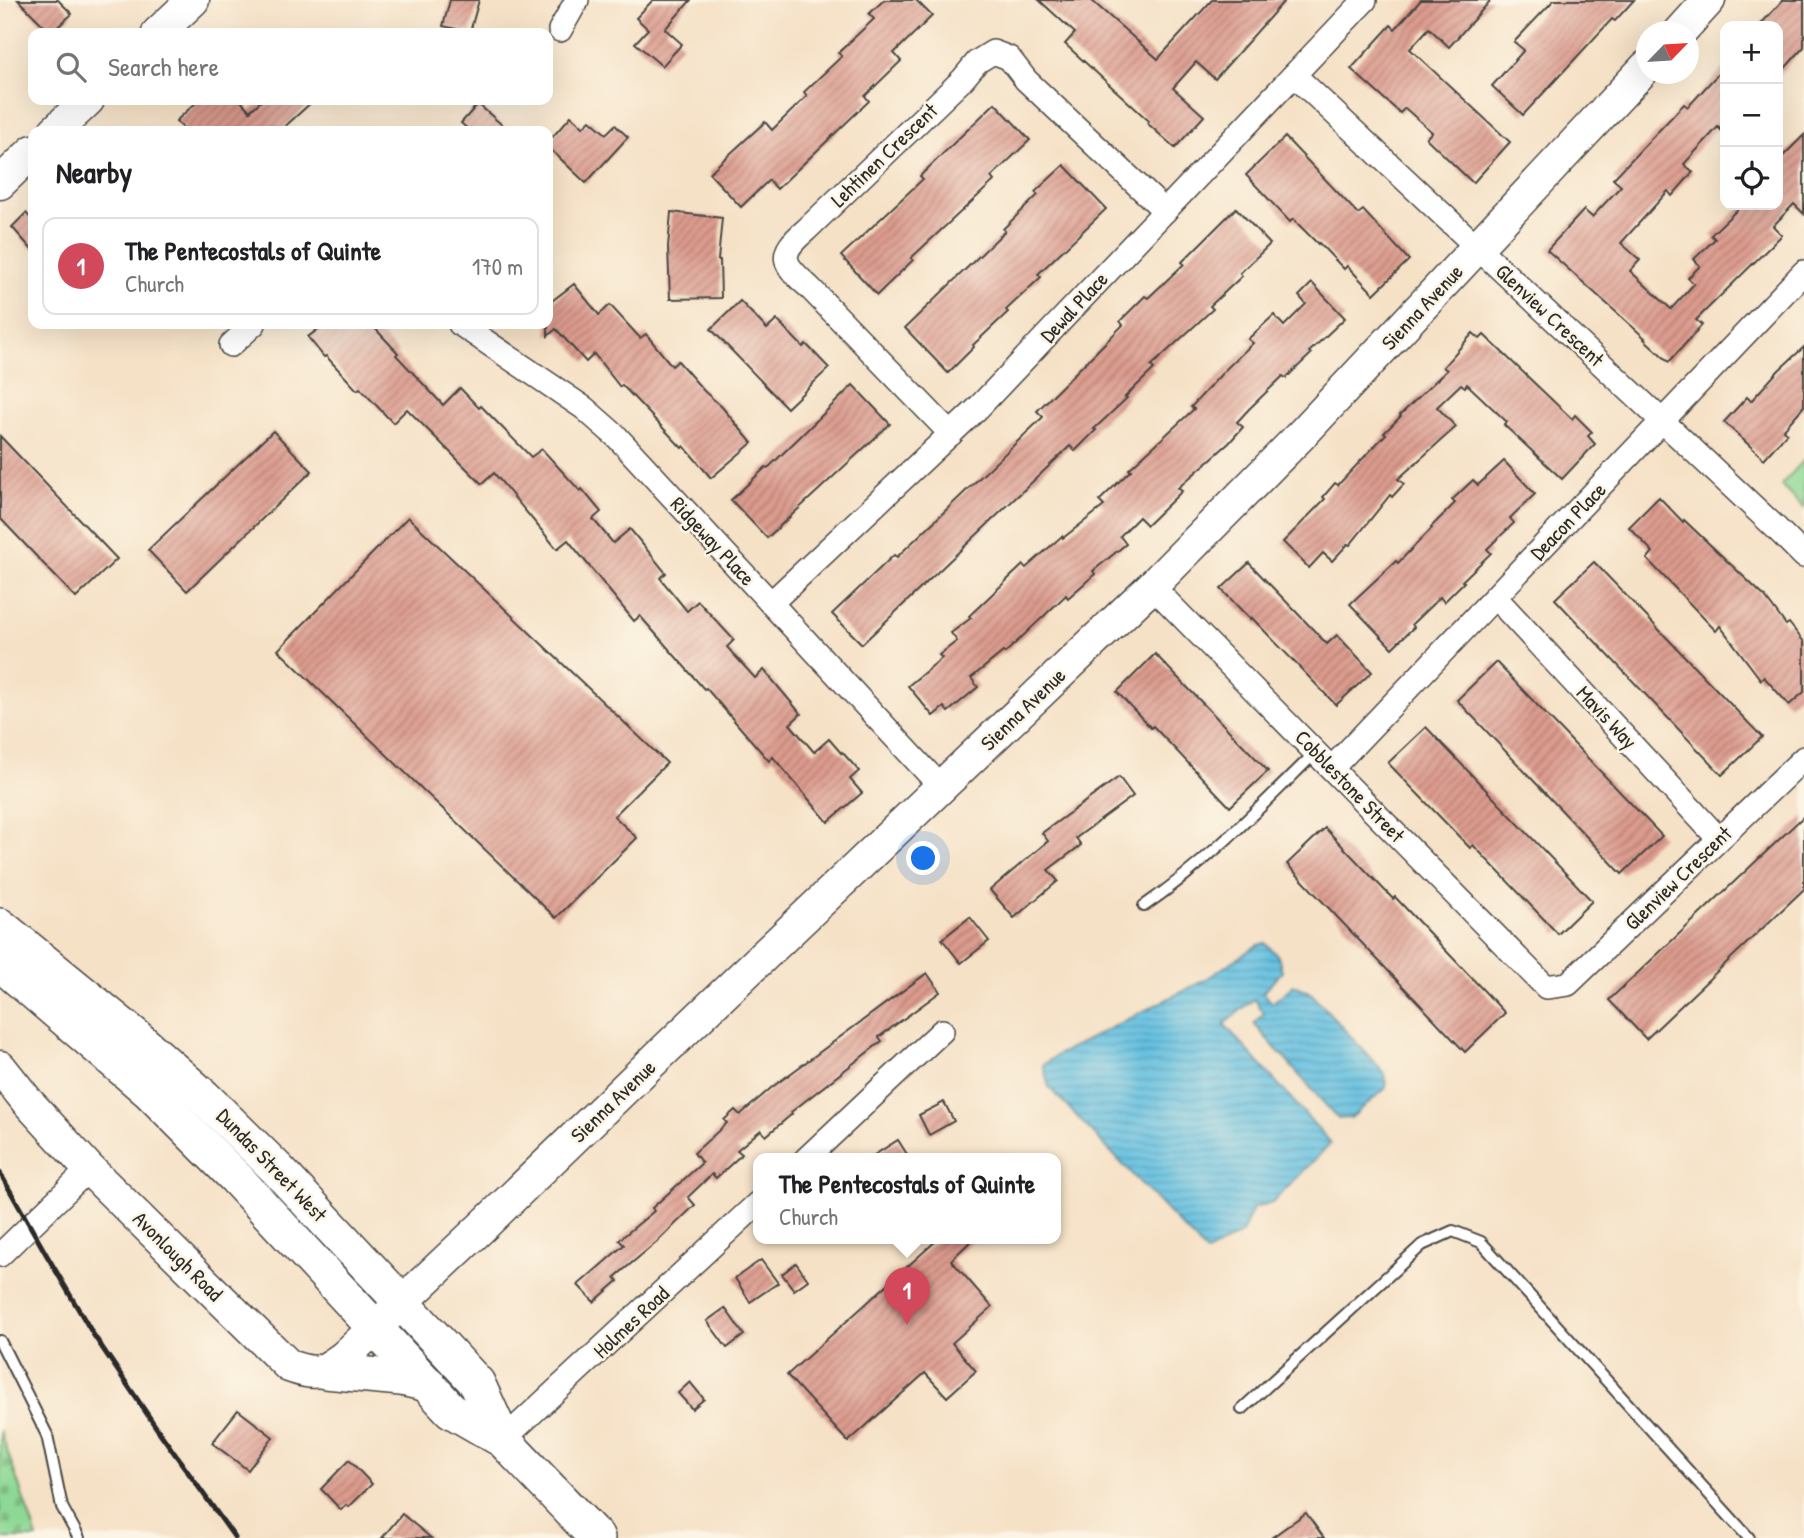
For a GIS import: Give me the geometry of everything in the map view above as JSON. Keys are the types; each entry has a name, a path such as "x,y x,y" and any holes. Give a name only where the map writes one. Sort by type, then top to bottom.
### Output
{"main road":[{"name":"Dundas Street West","path":"0,926 17,964 236,1178 451,1410 503,1440 597,1538"},
{"name":"Dundas Street West","path":"17,964 135,1036 204,1097 277,1169 477,1383 503,1440"},
{"path":"324,1371 401,1378 428,1384"}],"street":[{"path":"163,28 193,0"},
{"path":"560,30 577,0"},
{"name":"Dewal Place","path":"771,603 987,399 1365,0"},
{"path":"1690,21 1709,0"},
{"name":"Lehtinen Crescent","path":"951,434 809,287 790,271 786,257 790,243 963,79 976,62 993,52 1009,58 1026,79 1165,211"},
{"name":"Glenview Crescent","path":"1294,75 1804,556"},
{"name":"Sienna Avenue","path":"375,1327 1152,586 1305,431 1636,79"},
{"path":"60,126 83,105"},
{"path":"0,183 28,156"},
{"name":"Deacon Place","path":"1324,760 1495,597 1804,272"},
{"path":"232,345 249,329"},
{"name":"Ridgeway Place","path":"467,329 584,408 617,438 942,787"},
{"name":"Cobblestone Street","path":"1152,586 1546,987"},
{"name":"Mavis Way","path":"1495,597 1718,838"},
{"name":"Glenview Crescent","path":"1546,987 1568,984 1804,758"},
{"path":"812,1153 942,1031"},
{"name":"Avonlough Road","path":"0,1068 26,1101 89,1169 289,1366 307,1373 324,1371"},
{"path":"0,1255 89,1169"},
{"name":"Holmes Road","path":"503,1440 753,1208"},
{"path":"324,1371 345,1356 375,1327"}],"lane":[{"path":"1144,906 1324,760"},
{"path":"1241,1409 1422,1245 1452,1231 1481,1242 1749,1538"},
{"path":"0,1341 47,1435 62,1507 79,1538"}],"green space":[{"path":"1804,460 1804,508 1781,485"},
{"path":"0,1430 37,1538 0,1538"}],"water":[{"path":"1265,943 1278,956 1282,972 1263,992 1272,1003 1294,985 1311,993 1385,1074 1386,1088 1351,1118 1338,1119 1254,1024 1264,1013 1254,999 1224,1024 1331,1143 1272,1203 1253,1208 1242,1233 1207,1253 1049,1087 1043,1065 1057,1055 1205,980 1256,946"}],"building":[{"path":"18,0 58,0 72,14 57,28 46,28"},
{"path":"450,0 479,0 471,28 443,26"},
{"path":"653,0 691,0 665,29 682,44 662,66 635,43 648,29 636,18"},
{"path":"884,0 916,0 932,16 894,53 901,61 865,96 869,101 777,189 769,180 741,207 709,173 765,122 772,130 807,96 804,92 842,56 838,53 874,19 869,14"},
{"path":"1039,0 1091,0 1158,59 1212,0 1285,0 1215,79 1196,62 1173,88 1204,116 1175,148 1065,44 1075,33"},
{"path":"1421,0 1491,0 1449,47 1429,28 1410,49 1510,142 1473,183 1426,138 1432,132 1405,108 1400,113 1351,69 1391,25 1395,29"},
{"path":"1554,0 1634,0 1615,21 1612,19 1523,115 1492,86 1524,50 1514,42"},
{"path":"1783,0 1804,0 1804,47 1783,70 1783,21 1764,21"},
{"path":"1720,72 1720,129 1718,127 1684,164 1693,172 1672,196 1668,191 1621,243 1640,260 1630,271 1671,309 1694,284 1688,278 1700,266 1694,259 1715,239 1711,235 1737,210 1783,210 1783,156 1804,135 1804,214 1794,204 1773,226 1782,235 1696,320 1702,325 1669,362 1547,250 1584,210 1592,217 1621,186 1613,179 1684,104 1688,107"},
{"path":"995,103 1030,140 991,177 994,181 911,258 913,260 877,295 841,256 923,179 920,176"},
{"path":"194,105 245,105 250,111 257,105 309,105 285,126 181,126 176,121"},
{"path":"479,105 503,126 464,126 461,123"},
{"path":"571,116 583,127 590,120 606,134 615,125 628,137 586,183 553,152 553,136"},
{"path":"1285,137 1358,214 1363,210 1409,260 1374,294 1347,266 1344,269 1293,219 1290,222 1246,175"},
{"path":"1064,165 1106,209 1038,274 1041,277 1006,310 1008,312 948,373 905,328 1005,231 1003,229 1038,195 1035,192"},
{"path":"1236,208 1270,244 1240,273 1242,276 1210,306 1213,309 1151,366 1154,369 1075,451 1070,446 862,644 832,614 894,555 897,557 1043,417 1037,411 1123,325 1120,321 1184,264 1182,262"},
{"path":"671,212 722,218 718,260 721,298 670,299 668,247"},
{"path":"26,213 28,245 12,227"},
{"path":"1312,283 1345,318 1286,378 1283,376 1249,409 1237,422 1243,427 1229,443 1178,488 1182,491 1147,525 1139,517 1120,536 1126,544 1093,571 1095,574 1068,598 1066,595 1005,653 971,678 978,687 948,712 944,707 933,716 908,686 942,658 939,655 957,641 951,633 971,618 969,616 1023,565 1026,568 1062,536 1063,538 1104,506 1099,501 1131,470 1129,469 1194,409 1191,407 1253,343 1248,339 1274,315 1284,326 1306,304 1299,296"},
{"path":"574,284 599,315 610,305 640,338 646,334 672,366 678,361 752,443 711,478 684,446 682,448 622,385 620,387 594,354 586,362 556,329 548,336 548,329 553,329 553,300"},
{"path":"740,301 767,329 777,320 803,347 806,344 829,368 787,408 711,329"},
{"path":"318,329 376,329 443,405 460,388 531,457 542,449 601,512 593,519 613,543 630,529 666,573 660,578 687,611 698,601 734,640 727,647 755,678 764,670 801,714 790,724 814,752 829,739 842,752 859,771 850,779 862,793 828,822 773,757 769,761 640,616 634,621 568,540 557,549 494,473 482,484 407,409 393,423 360,388 357,390 326,356 324,357 308,337"},
{"path":"1473,333 1480,339 1484,335 1572,419 1575,415 1592,432 1588,436 1595,444 1562,479 1504,425 1507,422 1467,384 1465,387 1461,384 1437,407 1456,427 1398,479 1404,484 1392,497 1390,495 1350,545 1332,561 1323,553 1309,568 1283,542 1325,499 1323,497 1335,483 1338,485 1386,434 1384,433 1400,415 1447,370 1443,367"},
{"path":"1804,347 1804,406 1783,430 1787,433 1764,459 1724,422 1747,397 1751,401"},
{"path":"853,385 890,424 767,538 731,500"},
{"path":"273,431 312,471 187,591 148,550"},
{"path":"0,436 117,559 76,598 0,518"},
{"path":"1504,461 1535,494 1510,518 1514,523 1487,549 1491,553 1444,602 1440,597 1392,648 1350,604 1396,561 1398,563 1455,503 1452,500 1473,480 1478,485"},
{"path":"1659,497 1765,597 1786,625 1789,623 1804,642 1804,692 1789,705 1764,677 1761,680 1720,626 1716,631 1647,559 1653,552 1629,527"},
{"path":"408,517 667,763 614,816 637,838 556,918 278,650"},
{"path":"1594,562 1762,737 1722,775 1555,599"},
{"path":"1249,563 1327,644 1337,635 1372,672 1336,705 1221,589"},
{"path":"1155,654 1268,771 1230,807 1117,692"},
{"path":"1496,662 1662,836 1622,874 1457,700"},
{"path":"1426,727 1592,901 1558,934 1473,845 1470,848 1388,763"},
{"path":"1119,777 1133,796 1076,838 1081,845 1048,870 1058,881 1014,918 990,890 1048,841 1042,833"},
{"path":"1804,816 1804,889 1646,1039 1609,1000"},
{"path":"1325,828 1505,1013 1465,1052 1287,864"},
{"path":"970,917 989,941 961,963 942,939"},
{"path":"927,973 940,992 879,1037 882,1041 791,1112 792,1114 766,1136 761,1130 737,1150 742,1154 716,1178 712,1174 688,1197 695,1205 615,1277 618,1281 594,1302 578,1285 624,1245 619,1240 654,1211 652,1208 702,1163 694,1153 727,1123 724,1120 735,1110 740,1115 771,1088"},
{"path":"944,1102 954,1121 929,1135 919,1115"},
{"path":"898,1140 906,1153 877,1153"},
{"path":"932,1244 968,1244 951,1260 992,1307 952,1343 976,1371 947,1397 925,1373 848,1442 787,1375"},
{"path":"761,1260 778,1283 750,1302 735,1278"},
{"path":"796,1263 808,1280 794,1290 782,1274"},
{"path":"725,1308 744,1335 727,1348 707,1321"},
{"path":"690,1382 704,1399 692,1409 678,1393"},
{"path":"238,1410 273,1437 248,1470 212,1443"},
{"path":"349,1460 372,1484 349,1507 346,1505 341,1510 321,1489"},
{"path":"1306,1513 1324,1538 1271,1538"},
{"path":"402,1514 431,1538 382,1538"}],"railway":[{"path":"0,1173 93,1334 235,1538"}],"place":[{"name":"The Pentecostals of Quinte","path":"907,1325"}]}
